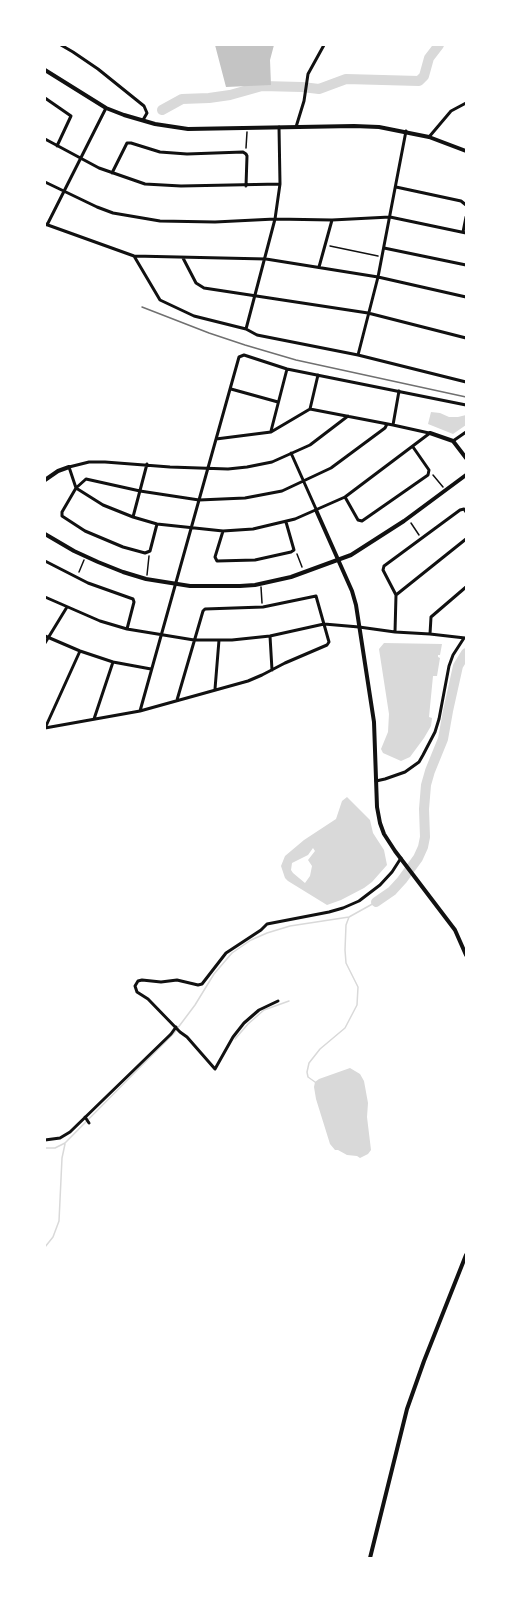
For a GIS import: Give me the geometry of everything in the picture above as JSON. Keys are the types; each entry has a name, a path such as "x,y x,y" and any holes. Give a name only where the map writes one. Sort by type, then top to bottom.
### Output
{"street":[{"path":"61,45 98,69 144,106 147,113 143,120"},
{"path":"296,127 304,101 308,74 324,45"},
{"path":"45,70 106,108 155,124 188,129 379,127 429,136 466,151"},
{"path":"45,98 71,116 57,146"},
{"path":"429,136 451,111 466,103"},
{"path":"106,108 46,224 135,256 266,259 378,278 466,297"},
{"path":"246,329 275,219 280,184 279,127"},
{"path":"357,355 378,278 406,131"},
{"path":"45,139 112,173 145,184 181,186 280,184"},
{"path":"112,173 127,143 160,152 187,154 243,152 246,154 246,186"},
{"path":"45,182 113,213 160,222 390,217 464,233 466,217"},
{"path":"396,187 461,201 466,205"},
{"path":"319,267 332,220"},
{"path":"384,248 466,265"},
{"path":"135,256 160,300 194,316 246,329 257,335 357,355 466,381"},
{"path":"183,258 196,283 204,288 368,313 466,338"},
{"path":"140,711 241,355 287,369 466,405"},
{"path":"271,432 287,369"},
{"path":"310,409 318,375"},
{"path":"230,389 278,402"},
{"path":"393,425 399,391"},
{"path":"216,439 271,432 310,409 430,433 453,441 466,458"},
{"path":"45,480 58,471 89,462 228,469 272,462 314,442 348,417"},
{"path":"157,524 150,551 145,553 123,547 85,531 63,516 62,512 76,488 86,479 140,491 199,500 245,498 282,490 332,468 386,428 387,424"},
{"path":"453,441 466,432"},
{"path":"69,467 76,488 103,505 133,517 157,524 223,531 253,529 286,522 345,497 430,433"},
{"path":"345,497 358,520 364,521 428,475 429,470 413,447"},
{"path":"291,453 352,591 356,605 374,722 377,807 380,823 384,834 455,930 466,955"},
{"path":"133,517 147,465"},
{"path":"45,534 86,557 146,579 190,586 240,586 283,579 339,561 378,539 466,475"},
{"path":"394,632 396,595 382,570 384,566 460,510 464,509 466,512"},
{"path":"223,531 215,557 217,561 255,560 291,552 295,548 286,522"},
{"path":"396,595 466,539"},
{"path":"45,561 94,586 133,599 127,629"},
{"path":"430,634 432,617 466,588"},
{"path":"45,727 140,711 248,681 328,644 316,596 262,607 205,609 201,613 177,700"},
{"path":"45,597 100,621 127,629 194,640 270,636 324,624 466,637"},
{"path":"45,643 67,608"},
{"path":"270,636 272,670"},
{"path":"47,637 113,662 151,669"},
{"path":"376,781 405,772 423,755 439,719 453,655 466,637"},
{"path":"215,690 219,640"},
{"path":"45,727 80,651"},
{"path":"94,719 113,662"},
{"path":"278,1001 259,1010 244,1023 233,1037 215,1069 187,1037 148,999 137,992 135,986 138,981 142,980 161,982 177,980 198,986 226,953 267,924 329,912 359,901 380,885 401,858"},
{"path":"45,1140 53,1140 66,1135 176,1027"},
{"path":"86,1117 89,1123"},
{"path":"370,1558 407,1409 466,1255"}],"path":[{"path":"246,154 247,128"},
{"path":"325,245 382,257"},
{"path":"429,470 446,490"},
{"path":"411,523 421,538"},
{"path":"295,548 303,573"},
{"path":"146,579 150,551"},
{"path":"76,578 86,557"},
{"path":"260,583 262,607"}],"shaded area":[{"path":"431,412 449,417 466,415 466,425 453,434 428,424"},
{"path":"384,643 442,644 440,655 438,655 440,658 437,676 433,676 429,717 432,718 431,726 410,757 401,761 383,753 381,749 388,732 389,714 379,649"},
{"path":"347,797 370,820 373,833 384,850 387,865 364,888 327,905 288,881 281,866 285,856 336,819 342,801","holes":["313,848 315,851 308,860 312,866 310,876 305,883 291,870 292,863 308,855"]},
{"path":"350,1068 360,1074 364,1081 368,1103 367,1117 371,1150 360,1158 335,1150 330,1144 314,1087 315,1082 319,1079"}],"building":[{"path":"215,45 274,45 270,60 271,85 226,87"}],"waterway":[{"path":"162,110 182,99 230,95 262,86 319,89 346,79 419,81 424,76 429,58 439,45"},
{"path":"376,902 392,891 402,880 423,847 426,785 443,739 458,666 466,653"},
{"path":"45,1148 55,1148 65,1143 174,1033 214,974 232,953 251,940 267,933 290,926 349,917 376,902"},
{"path":"315,1082 308,1077 309,1063 320,1049 345,1028 357,1005 358,987 346,963 346,925 349,917"},
{"path":"235,1039 264,1010 289,1001"},
{"path":"45,1247 53,1237 59,1221 62,1158 65,1144"}],"railway":[{"path":"142,307 209,333 296,360 466,397"}]}
